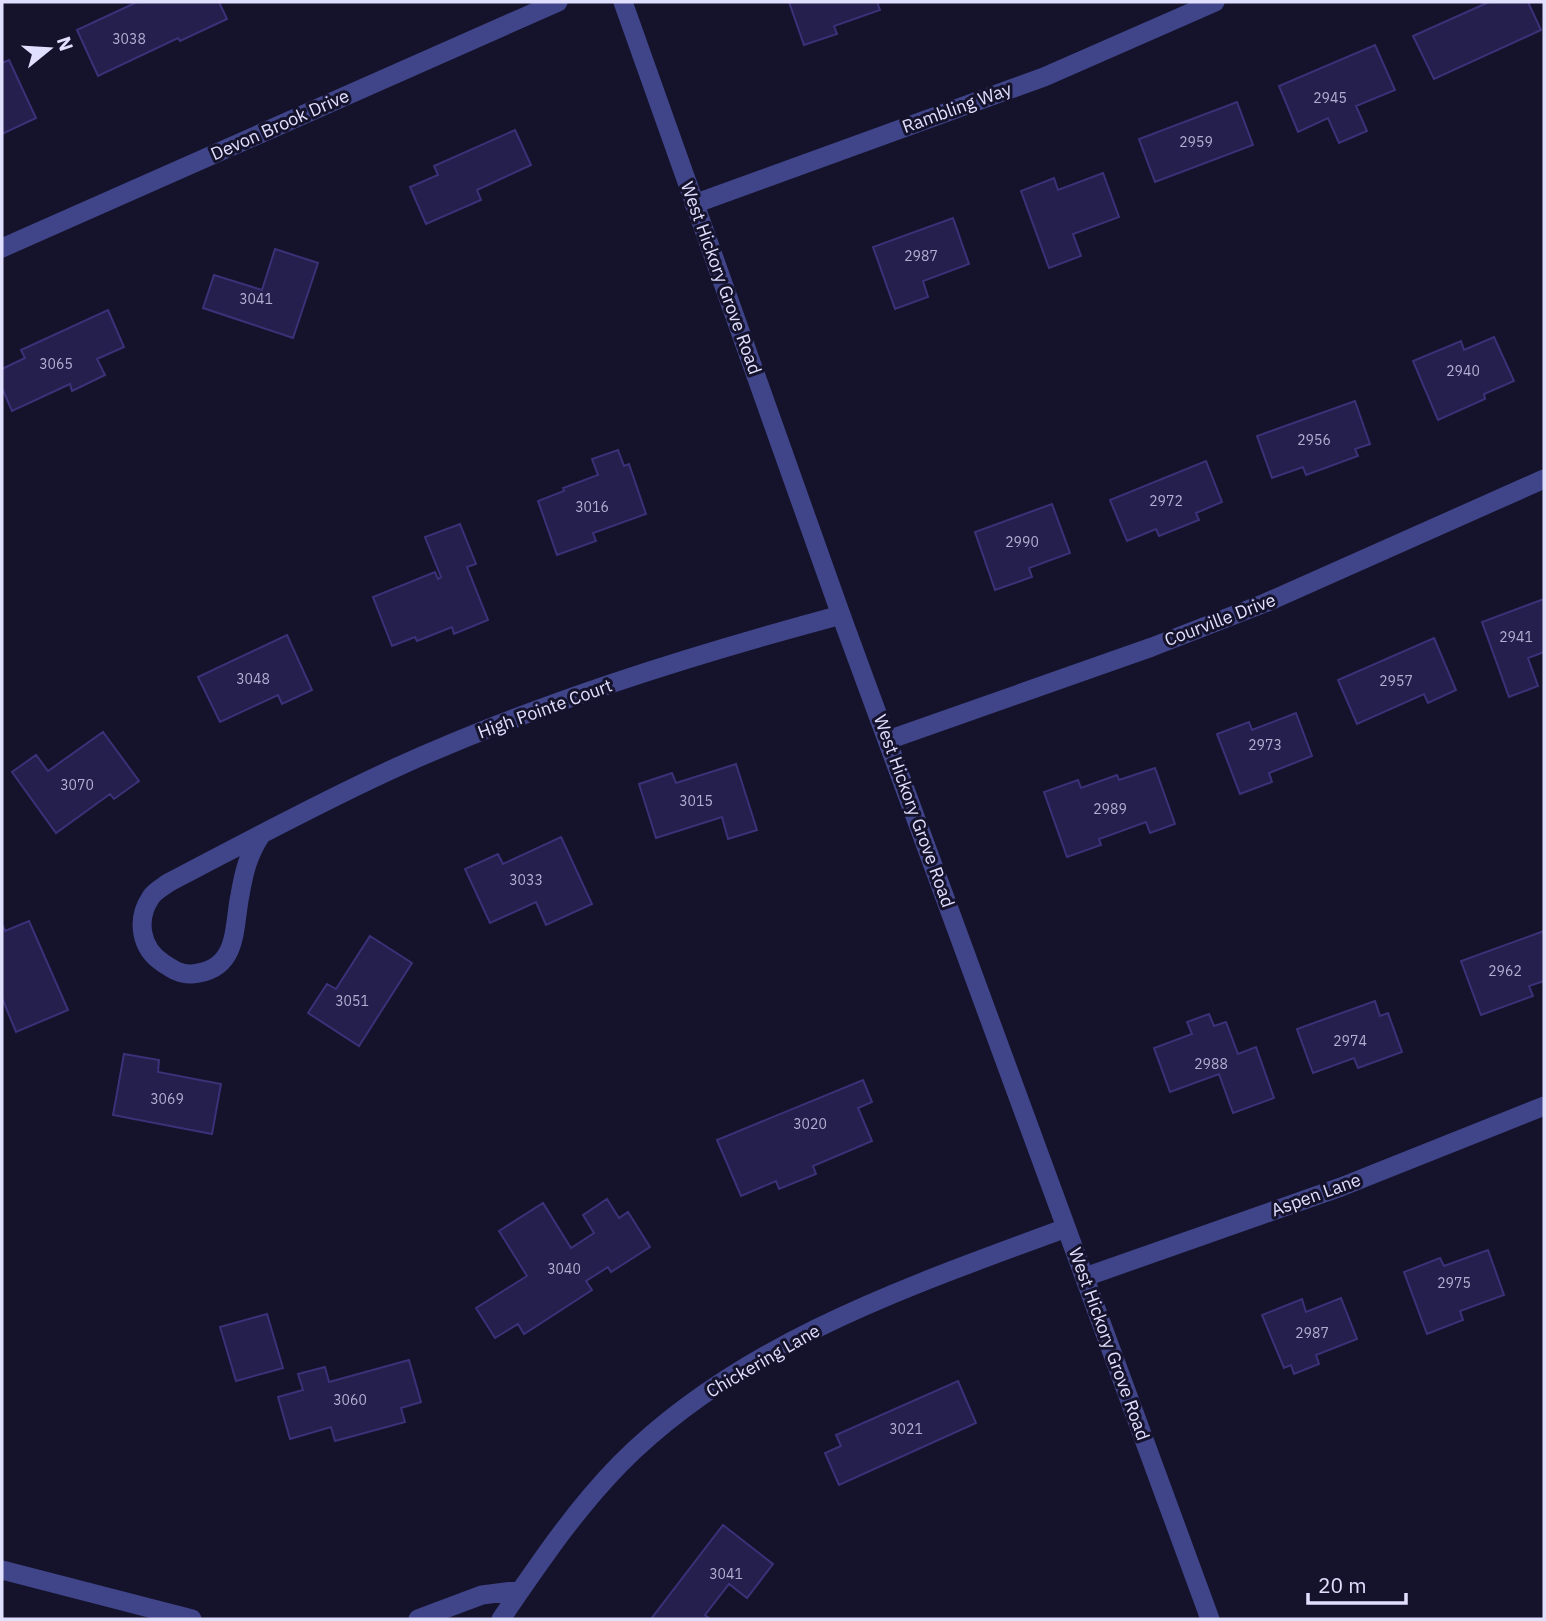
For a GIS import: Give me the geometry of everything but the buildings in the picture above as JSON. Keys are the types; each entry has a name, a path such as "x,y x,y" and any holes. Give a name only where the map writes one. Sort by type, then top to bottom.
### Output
{"street":[{"name":"Devon Brook Drive","path":"2,248 558,2"},
{"name":"West Hickory Grove Road","path":"622,2 841,615 1210,1619"},
{"name":"Rambling Way","path":"694,204 1044,77 1215,2"},
{"name":"Courville Drive","path":"888,740 1152,647 1265,603 1544,479"},
{"name":"High Pointe Court","path":"261,835 250,853 239,897 231,950 219,964 206,971 190,974 175,971 160,961 148,949 141,933 144,914 152,895 168,883 261,835 395,768 503,723 578,695 728,647 841,615"},
{"name":"Aspen Lane","path":"1085,1277 1341,1187 1544,1106"},
{"name":"Chickering Lane","path":"501,1619 568,1522 621,1464 674,1416 706,1392 755,1361 824,1325 960,1267 1066,1228"},
{"path":"2,1570 192,1619"},
{"path":"418,1619 482,1595 521,1590"}]}
